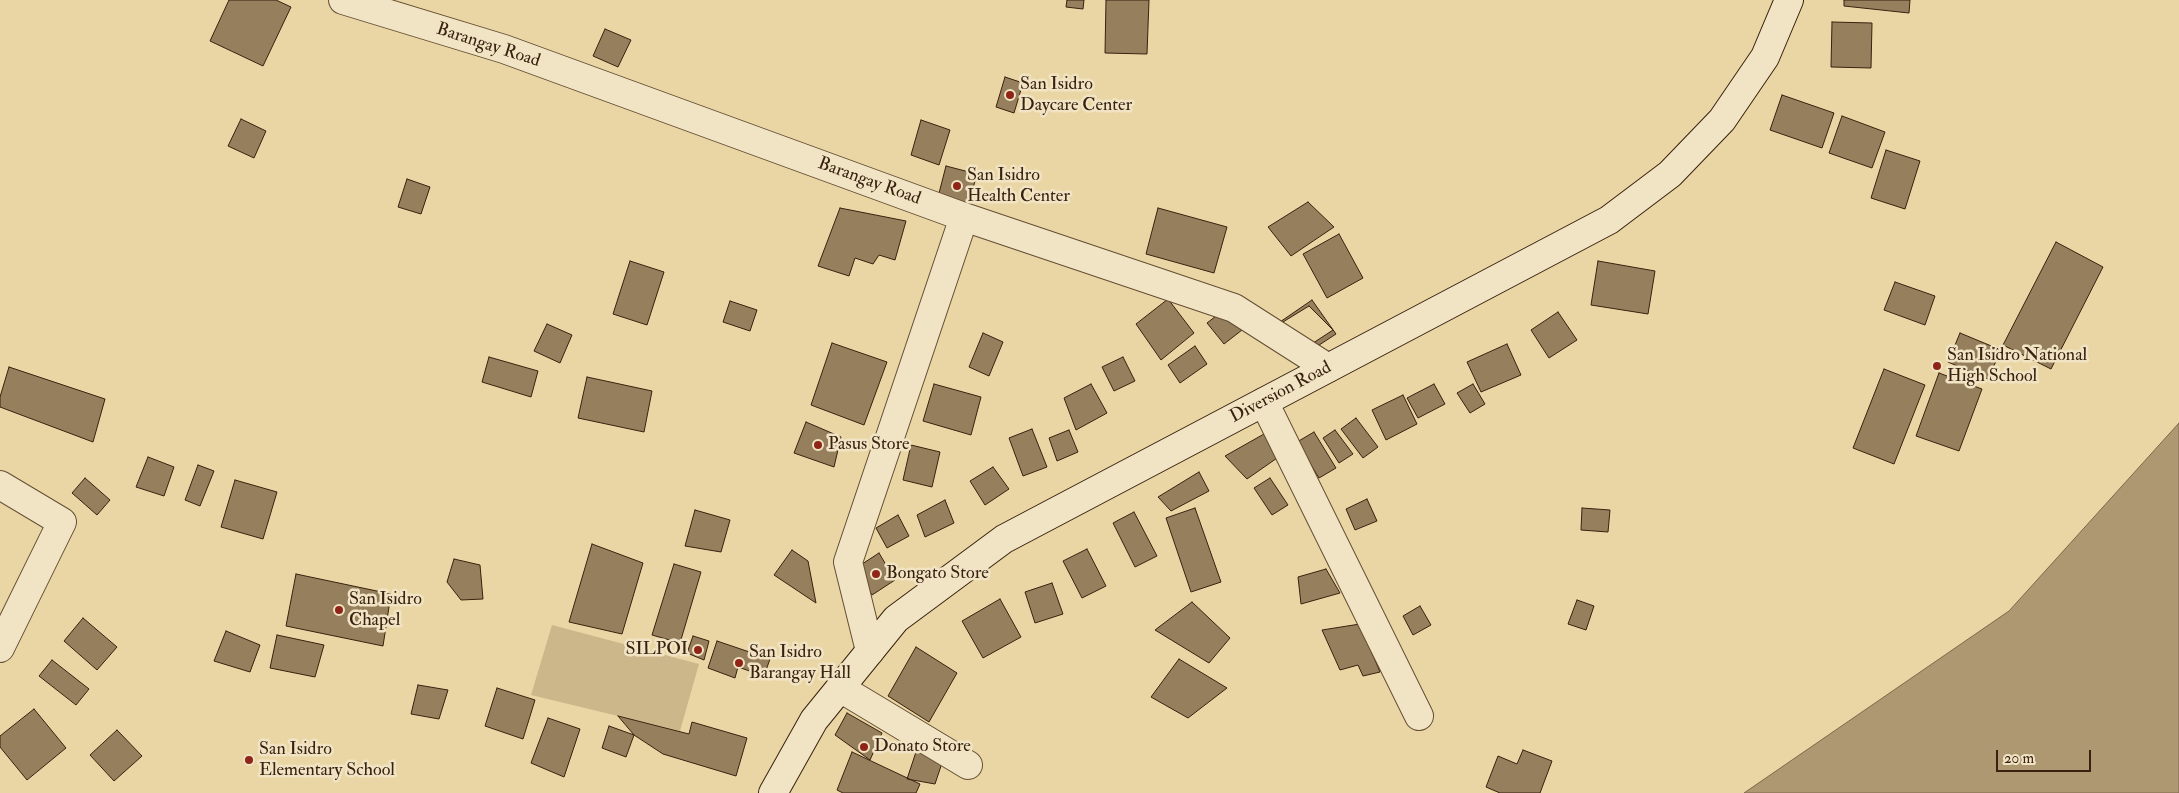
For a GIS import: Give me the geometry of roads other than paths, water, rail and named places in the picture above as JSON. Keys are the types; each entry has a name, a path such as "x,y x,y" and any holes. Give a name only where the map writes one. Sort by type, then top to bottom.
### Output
{"street":[{"name":"Barangay Road","path":"343,0 504,49 964,217 1234,308 1328,368"},
{"name":"Diversion Road","path":"773,793 814,720 896,619 1004,539 1609,220 1670,174 1722,120 1766,57 1789,0"},
{"path":"870,651 848,562 964,217"},
{"path":"1264,402 1419,716"},
{"path":"0,485 62,522 0,648"},
{"path":"840,688 968,765"}],"place":[{"name":"San Isidro Daycare Center","path":"1010,95"},
{"name":"San Isidro Health Center","path":"957,186"},
{"name":"San Isidro National High School","path":"1937,366"},
{"name":"Pasus Store","path":"818,445"},
{"name":"Bongato Store","path":"876,574"},
{"name":"San Isidro Chapel","path":"339,610"},
{"name":"SILPOI","path":"698,650"},
{"name":"San Isidro Barangay Hall","path":"739,663"},
{"name":"Donato Store","path":"864,747"},
{"name":"San Isidro Elementary School","path":"249,760"}]}
